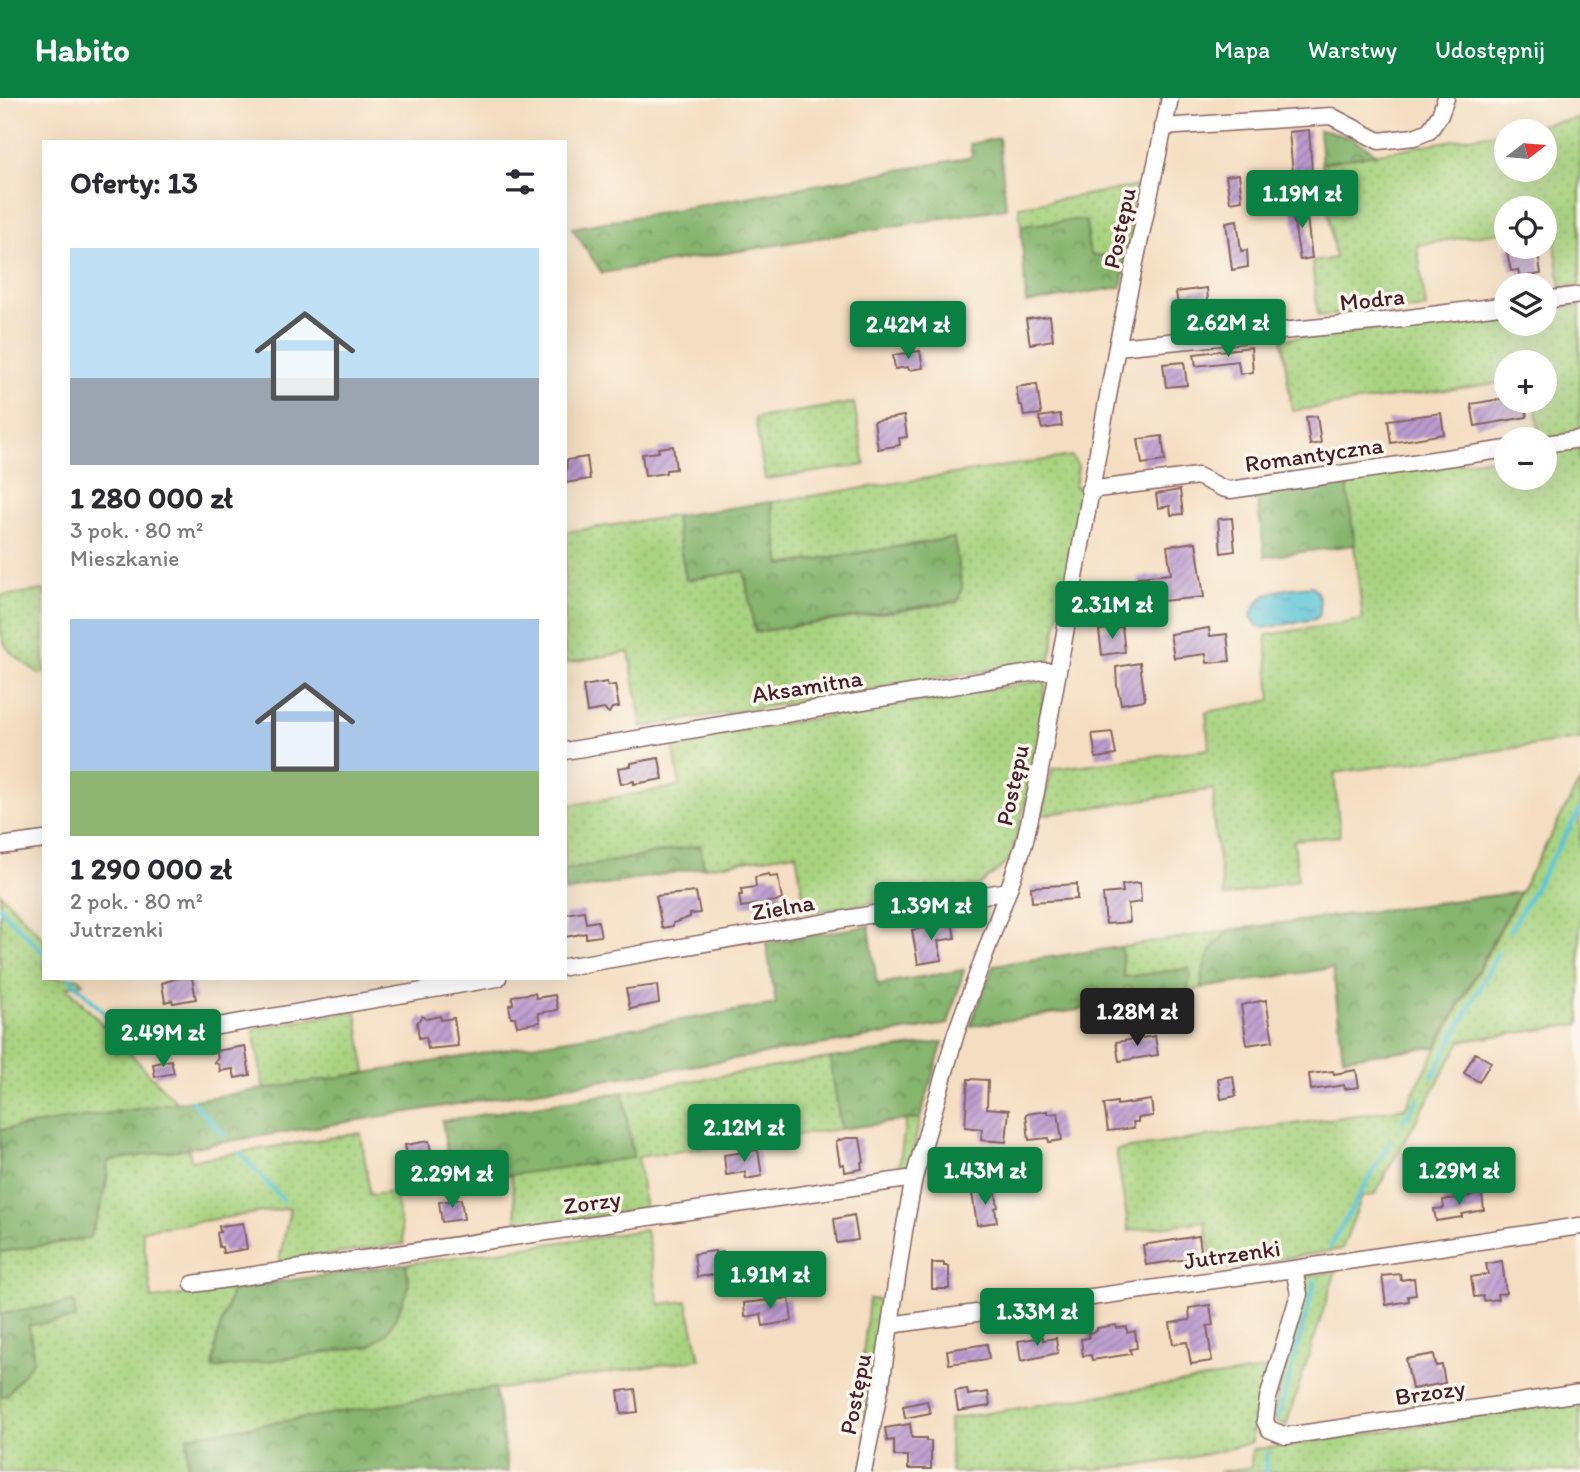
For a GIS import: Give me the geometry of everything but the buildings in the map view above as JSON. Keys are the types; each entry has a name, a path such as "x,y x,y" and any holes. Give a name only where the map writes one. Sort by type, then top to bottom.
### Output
{"street":[{"name":"Postępu","path":"863,1472 882,1378 914,1178 956,1033 1024,844 1036,792 1116,347 1170,98"},
{"path":"1163,127 1331,116 1379,141 1414,137 1429,131 1440,115 1446,98"},
{"path":"1557,298 1580,295"},
{"name":"Modra","path":"1116,347 1394,320 1494,307"},
{"path":"1557,442 1580,439"},
{"name":"Romantyczna","path":"1089,489 1198,476 1230,490 1494,451"},
{"name":"Aksamitna","path":"567,751 762,716 1042,671 1057,671"},
{"path":"0,846 42,841"},
{"name":"Zielna","path":"567,967 1008,891"},
{"path":"136,1040 486,980"},
{"name":"Zorzy","path":"193,1284 914,1178"},
{"name":"Jutrzenki","path":"890,1325 1580,1226"},
{"name":"Brzozy","path":"1293,1269 1299,1294 1268,1398 1265,1421 1269,1429 1286,1436 1580,1393"}],"green space":[{"path":"1580,118 1580,285 1561,288 1557,259 1557,196 1494,196 1494,233 1417,245 1426,308 1318,316 1312,262 1335,258 1322,163 1494,133 1494,182 1558,182 1558,122"},
{"path":"1319,130 1350,138 1377,154 1322,163"},
{"path":"999,138 1006,208 602,273 572,228 972,157 970,144"},
{"path":"1139,186 1127,255 1092,256 1085,221 1021,226 1019,206"},
{"path":"1085,221 1092,256 1127,255 1121,287 1026,303 1021,226"},
{"path":"1580,305 1580,434 1557,437 1557,427 1538,427 1537,413 1557,413 1557,350 1494,350 1494,384 1292,411 1282,339 1494,315 1494,336 1557,336 1557,308"},
{"path":"854,403 865,465 765,479 755,418"},
{"path":"1580,445 1580,739 1334,773 1340,836 1294,840 1298,880 1224,897 1213,818 1214,789 1042,815 1052,769 1209,749 1206,712 1271,700 1266,635 1363,620 1346,479 1494,458 1494,490 1557,490 1557,448"},
{"path":"1071,456 1078,466 1075,487 1083,488 1050,660 642,727 629,652 567,663 567,532 675,516 686,580 744,571 755,632 958,602 954,538 781,565 771,502"},
{"path":"1346,479 1355,545 1265,557 1256,491"},
{"path":"771,502 781,565 954,538 962,587 958,601 755,632 744,571 686,580 675,516"},
{"path":"42,590 42,674 17,657 5,644 2,637 0,596"},
{"path":"1046,680 1033,774 1011,857 977,886 806,913 796,853 704,867 700,846 567,870 567,806 680,786 673,742"},
{"path":"1580,781 1580,1024 1461,1041 1374,1195 1362,1197 1342,1249 1213,1270 1205,1221 1129,1231 1116,1150 1405,1108"},
{"path":"700,845 704,867 567,892 567,870"},
{"path":"1520,892 1436,1047 1343,1058 1333,968 1201,988 1208,956 1229,930"},
{"path":"0,893 42,937 42,980 81,980 83,983 67,987 177,1103 0,1130"},
{"path":"869,926 877,984 964,970 948,1024 108,1161 102,1200 89,1238 0,1252 0,1130 366,1073 776,1004 766,943"},
{"path":"1229,930 1208,956 1201,988 1186,994 1189,988 1124,977 1121,947"},
{"path":"1121,947 1124,977 1189,968 1191,976 1186,994 970,1026 994,965"},
{"path":"356,1011 366,1073 264,1090 253,1029"},
{"path":"943,1042 920,1118 841,1129 830,1058"},
{"path":"830,1058 841,1129 638,1157 645,1209 518,1228 511,1174 633,1157 623,1092"},
{"path":"623,1092 633,1158 452,1183 442,1121"},
{"path":"920,1118 909,1172 898,1173 906,1120"},
{"path":"361,1133 370,1195 395,1192 404,1244 279,1262 290,1208 142,1230 152,1299 233,1288 217,1337 409,1285 406,1264 646,1230 659,1304 687,1301 700,1359 188,1436 187,1472 0,1472 0,1396 6,1395 29,1325 76,1318 74,1303 0,1314 0,1252 89,1238 103,1201 108,1161 189,1148 191,1160"},
{"path":"406,1264 409,1285 398,1313 387,1333 370,1346 213,1369 217,1337 233,1288"},
{"path":"1336,1271 1286,1426 1281,1425 1273,1414 1307,1276"},
{"path":"869,1299 886,1300 868,1414 856,1420"},
{"path":"74,1302 76,1319 29,1325 34,1360 6,1396 0,1396 0,1314"},
{"path":"1268,1369 1252,1442 1216,1452 1142,1465 1027,1472 951,1472 949,1419"},
{"path":"495,1388 508,1472 187,1472 188,1436"},
{"path":"1580,1401 1580,1471 1218,1472 1251,1467 1252,1449"}],"water":[{"path":"1312,586 1320,603 1320,615 1315,619 1264,628 1258,627 1251,616 1260,600 1275,591"}],"waterway":[{"path":"1510,931 1580,810"},
{"path":"0,908 42,951"},
{"path":"1433,1076 1498,953"},
{"path":"72,980 118,1027"},
{"path":"1403,1121 1418,1099"},
{"path":"192,1101 225,1136"},
{"path":"1330,1247 1391,1140"},
{"path":"240,1153 283,1200"},
{"path":"1278,1418 1315,1281"},
{"path":"1265,1472 1267,1453"}]}
